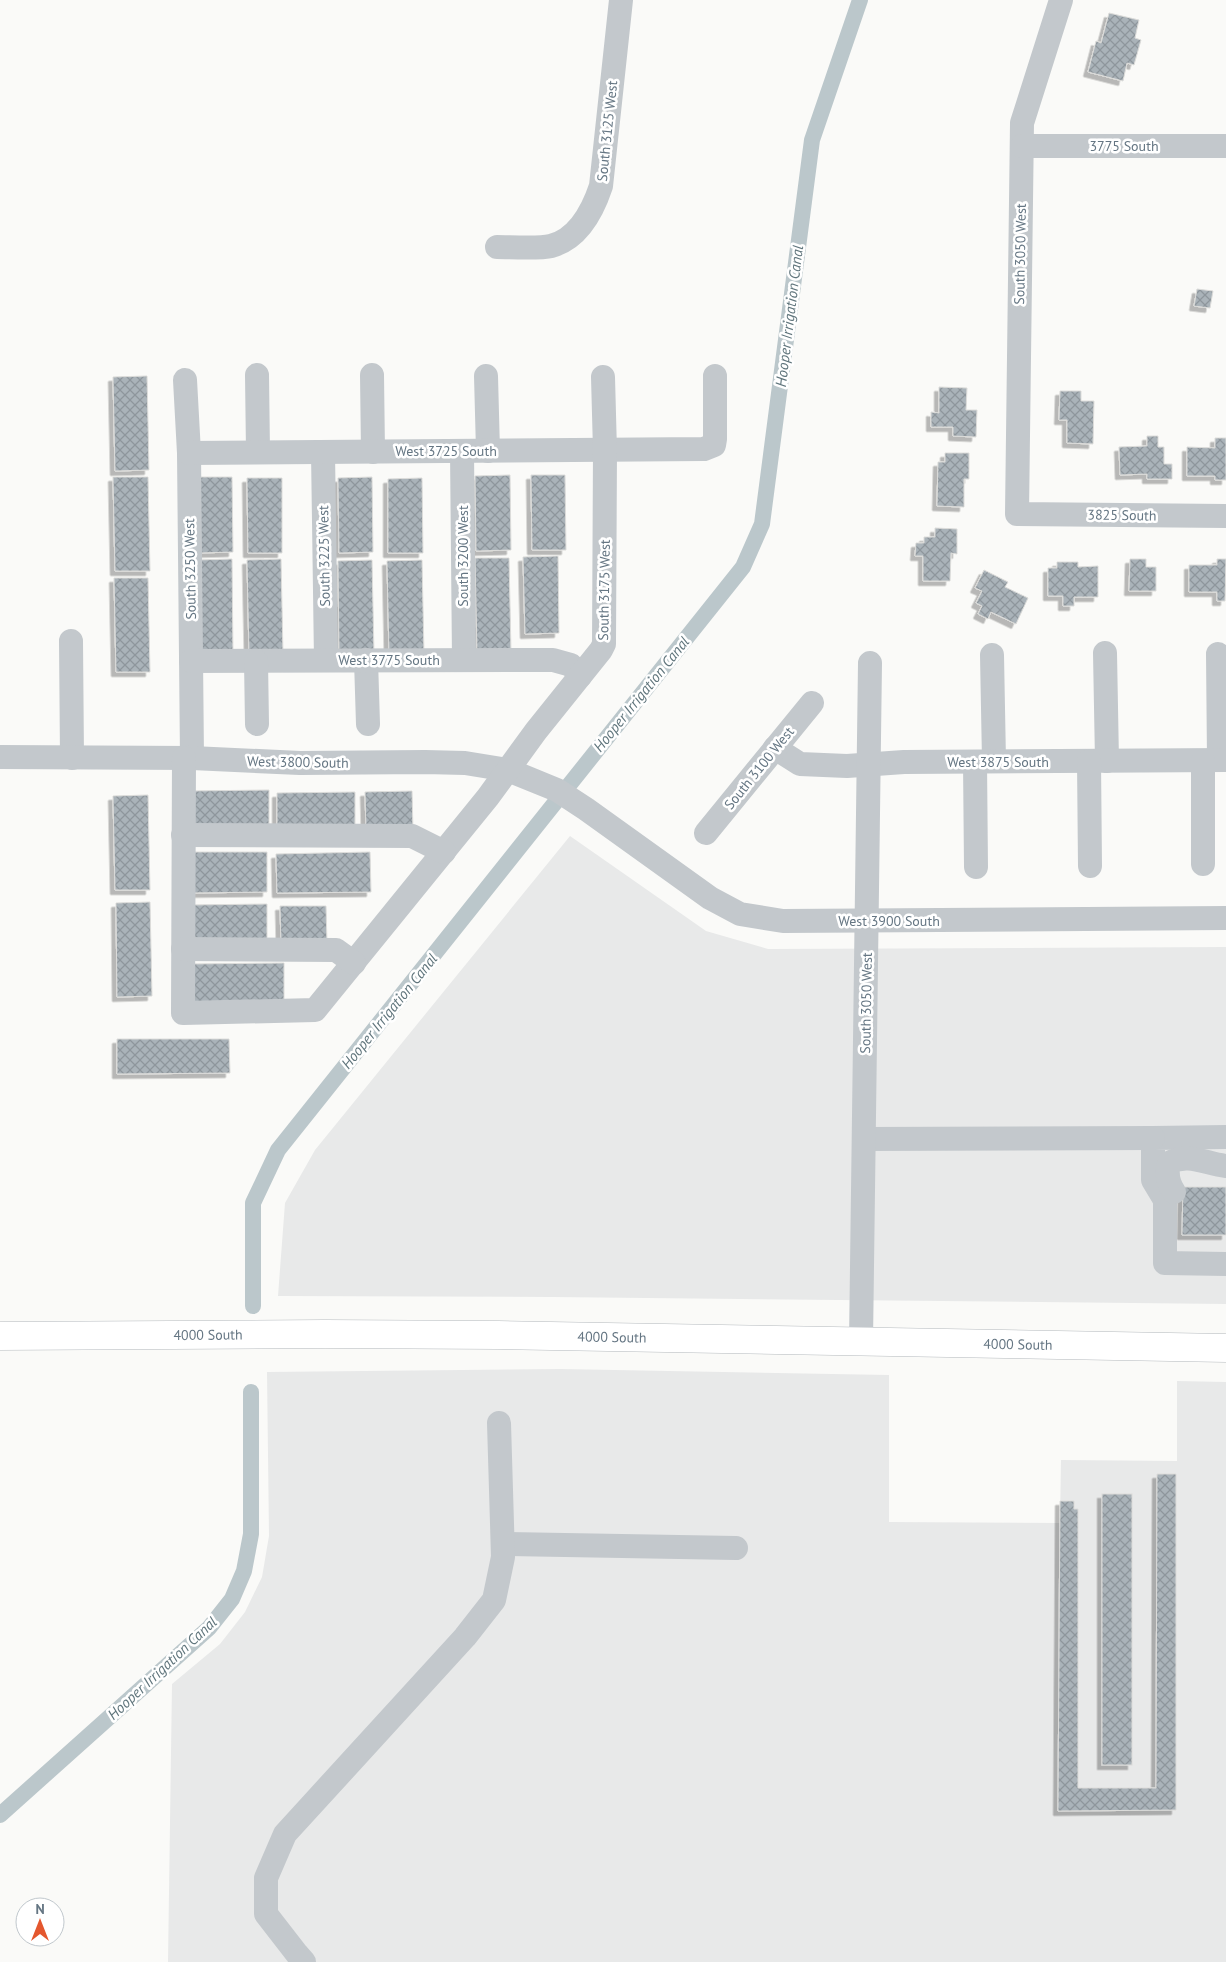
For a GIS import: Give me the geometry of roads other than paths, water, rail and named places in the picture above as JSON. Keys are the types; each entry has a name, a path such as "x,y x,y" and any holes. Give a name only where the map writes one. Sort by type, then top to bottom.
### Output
{"main road":[{"name":"4000 South","path":"0,1336 373,1334 1226,1348"}],"street":[{"name":"South 3125 West","path":"497,247 551,246 567,237 582,224 595,203 601,186 621,0"},
{"name":"South 3050 West","path":"1017,514 1022,123 1061,0"},
{"name":"3775 South","path":"1022,146 1226,146"},
{"path":"257,375 258,452"},
{"path":"372,375 373,452"},
{"path":"486,376 488,451"},
{"name":"West 3725 South","path":"188,453 605,450 705,458 714,445 715,439 714,376"},
{"name":"South 3175 West","path":"354,963 444,852 516,773 536,731 601,650 605,639 603,377"},
{"name":"South 3250 West","path":"185,380 191,661 183,835 183,1013 315,1010 354,963"},
{"name":"South 3200 West","path":"462,451 464,660"},
{"name":"South 3225 West","path":"322,452 326,660"},
{"name":"3825 South","path":"1017,514 1226,516"},
{"path":"71,641 72,758"},
{"path":"1090,866 1105,653"},
{"path":"1204,864 1216,760 1218,654"},
{"path":"976,867 992,655"},
{"path":"366,660 368,724"},
{"name":"West 3775 South","path":"191,661 553,660 571,665 580,676"},
{"path":"256,661 257,724"},
{"name":"South 3050 West","path":"861,1342 870,663"},
{"name":"South 3100 West","path":"706,833 812,703"},
{"name":"West 3875 South","path":"775,748 800,764 847,766 904,762 1216,760"},
{"name":"West 3800 South","path":"0,757 188,758 300,763 465,763 516,773 557,790 586,809"},
{"name":"West 3900 South","path":"586,809 710,898 740,914 783,922 1226,918"},
{"path":"183,835 412,836 444,852"},
{"path":"183,949 336,950 354,963"},
{"path":"864,1139 1226,1137"},
{"path":"1153,1138 1153,1180 1166,1200 1165,1263 1226,1264"},
{"path":"1178,1263 1178,1198 1170,1187 1166,1172 1169,1163 1178,1158 1190,1158 1226,1166"},
{"path":"304,1962 266,1914 266,1878 285,1834 465,1637 494,1600 504,1557 499,1423"},
{"path":"503,1544 736,1548"}],"waterway":[{"name":"Hooper Irrigation Canal","path":"253,1306 253,1203 278,1150 743,567 762,524 812,140 860,0"},
{"name":"Hooper Irrigation Canal","path":"0,1815 209,1628 232,1599 244,1571 251,1534 251,1392"}]}
